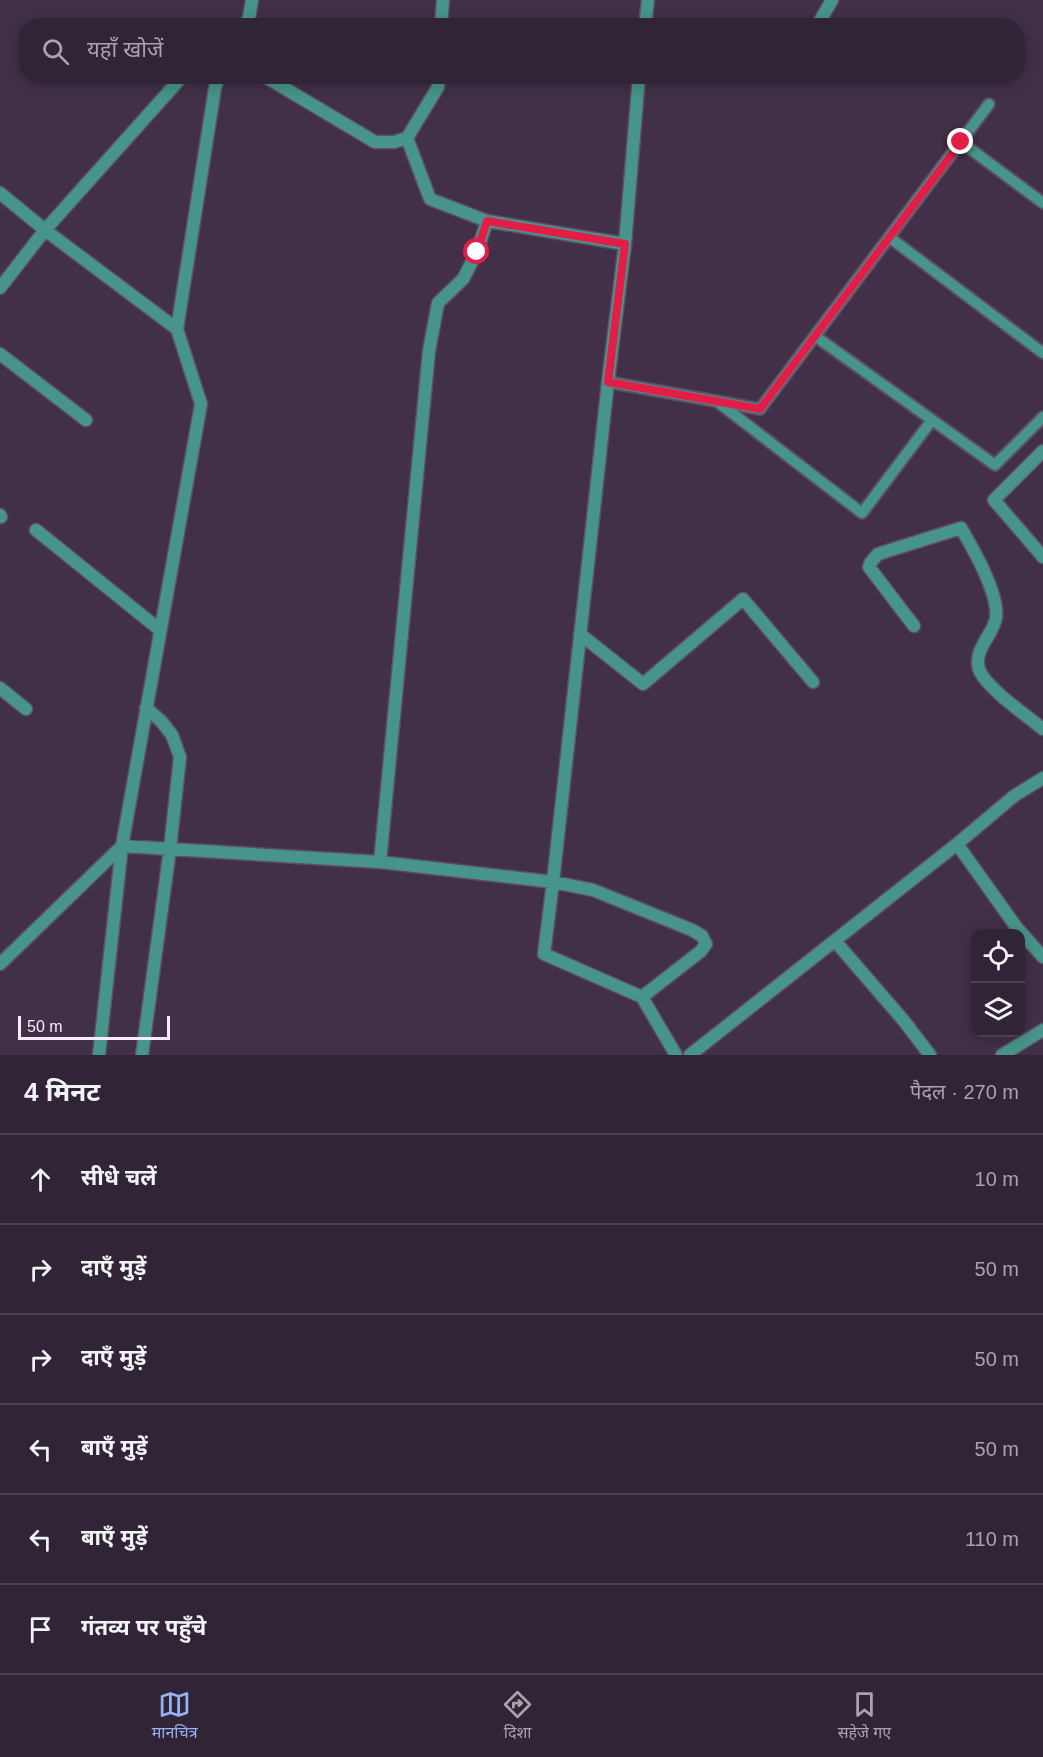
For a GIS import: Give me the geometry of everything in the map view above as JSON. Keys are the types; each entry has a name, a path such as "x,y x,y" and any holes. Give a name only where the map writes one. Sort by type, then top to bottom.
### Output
{"street":[{"path":"249,18 252,0"},
{"path":"442,18 443,0"},
{"path":"646,18 648,0"},
{"path":"822,18 832,0"},
{"path":"0,288 45,230 176,84"},
{"path":"99,1055 122,846 201,404 177,329 216,84"},
{"path":"277,84 375,142 394,142 407,138 438,84"},
{"path":"638,84 625,244 544,954 642,996 676,1055"},
{"path":"407,138 430,199 487,221 625,244"},
{"path":"0,193 45,230 177,329"},
{"path":"380,862 429,351 438,303 463,279 477,252 487,221"},
{"path":"0,354 86,420"},
{"path":"1043,451 994,500 1043,556"},
{"path":"914,626 869,567 871,562 878,554 961,528 983,568 994,598 996,616 993,628 978,657 979,669 1001,695 1043,729"},
{"path":"36,530 160,630"},
{"path":"580,634 643,684 743,599 813,682"},
{"path":"0,688 26,709"},
{"path":"142,1055 180,758 172,735 146,708"},
{"path":"690,1055 957,844 1014,796 1043,778"},
{"path":"957,844 1017,928 1043,957"},
{"path":"0,964 122,846 380,862 553,882 593,890 692,930 702,936 706,944 701,951 642,996"},
{"path":"835,941 930,1055"},
{"path":"1002,1055 1043,1030"}],"lane":[{"path":"608,382 760,409 989,104"},
{"path":"961,142 1043,203"},
{"path":"889,237 1043,353"},
{"path":"815,336 995,465 1043,417"},
{"path":"716,401 862,513 932,420"}],"route":[{"path":"477,252 487,221 625,244 608,382 760,409 961,142"}]}
